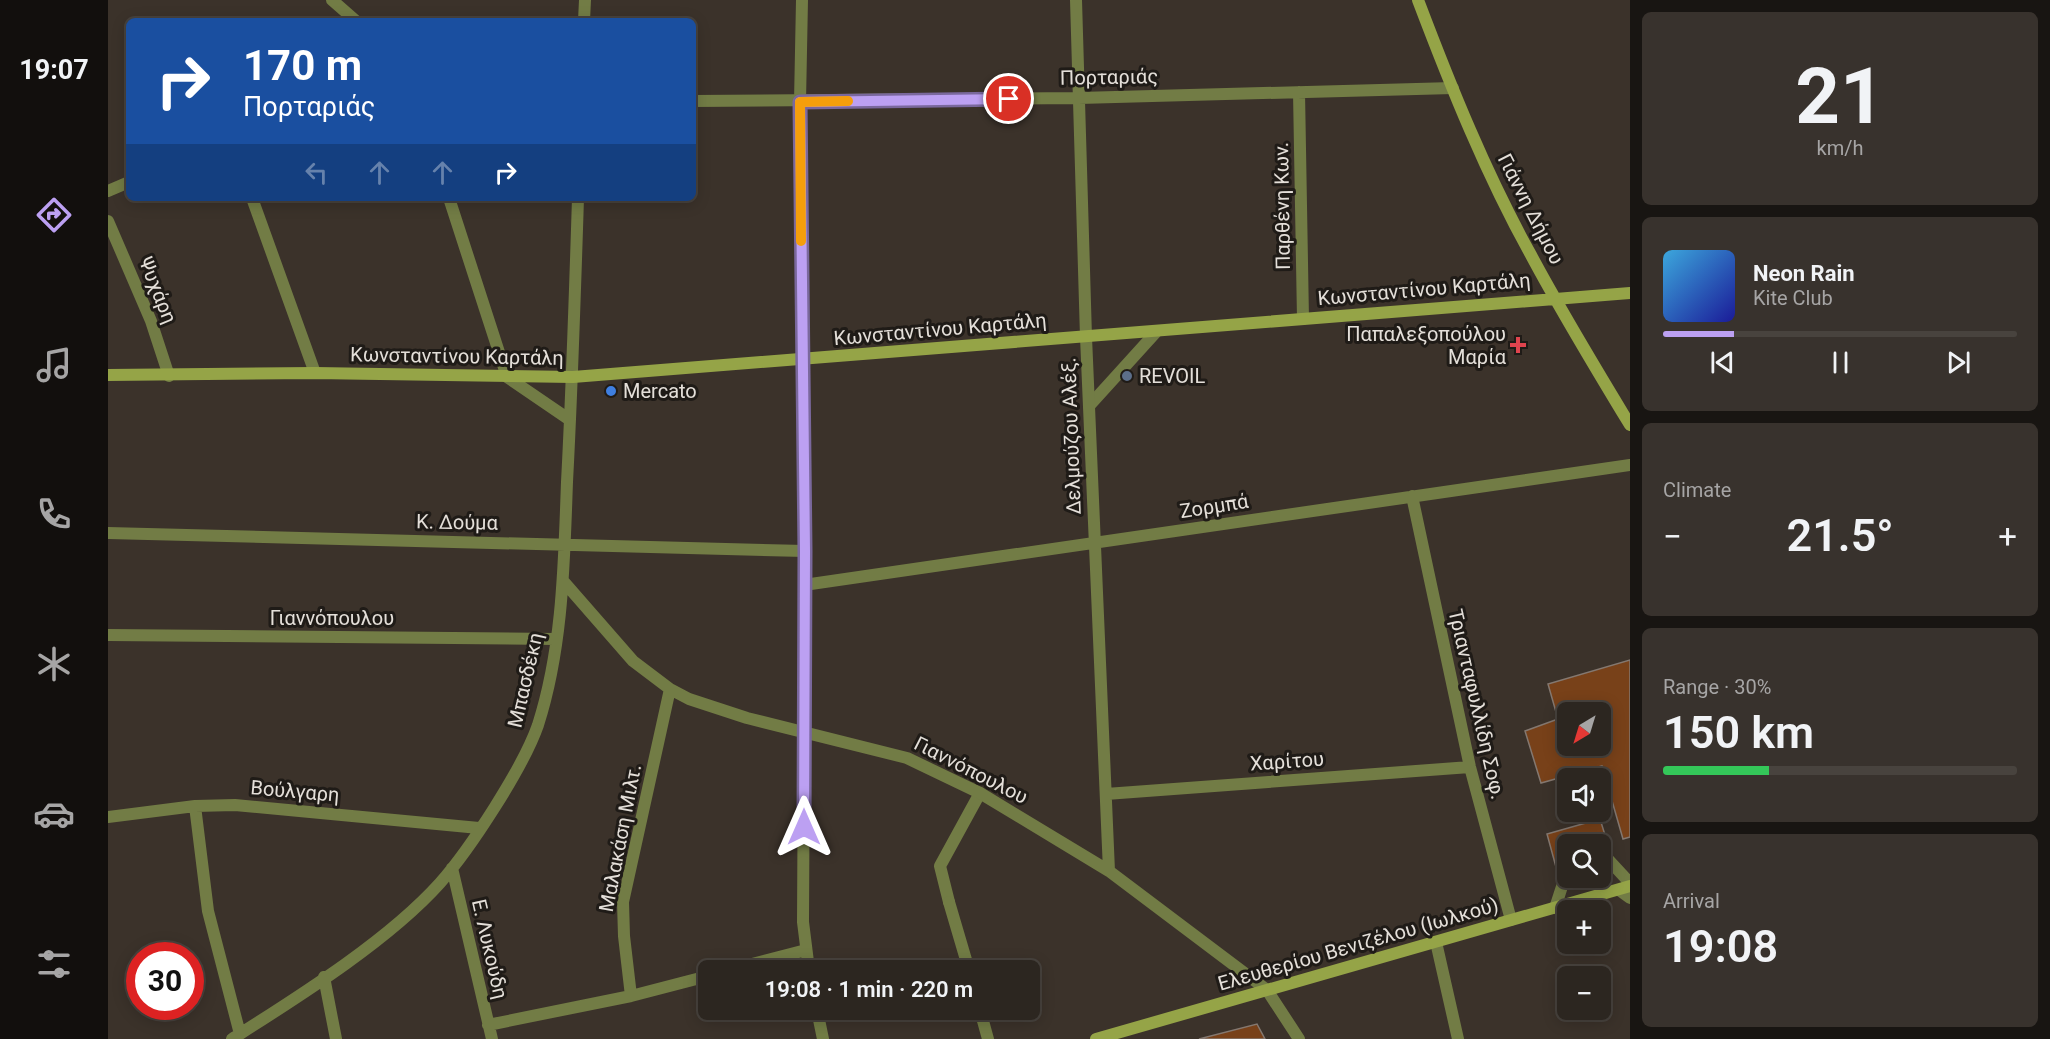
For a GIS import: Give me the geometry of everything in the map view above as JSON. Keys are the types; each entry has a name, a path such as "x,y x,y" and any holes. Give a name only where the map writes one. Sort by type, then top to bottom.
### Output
{"street":[{"path":"332,0 353,18"},
{"path":"584,18 585,0"},
{"path":"802,0 800,102 805,551 803,922 808,960"},
{"name":"Δελμούζου Αλέξ.","path":"1076,0 1086,337 1109,871"},
{"name":"Γιάννη Δήμου","path":"1418,0 1453,88 1502,198 1531,256 1630,425"},
{"name":"Πορταριάς","path":"696,101 1079,98 1453,88"},
{"name":"Παρθένη Κων.","path":"1299,92 1303,319"},
{"path":"108,191 126,183"},
{"path":"253,201 315,373"},
{"path":"450,201 507,377 570,420"},
{"name":"Μπασδέκη","path":"236,1036 324,977 414,909 452,868 479,828 532,739 544,702 564,582 578,201"},
{"name":"Ψυχάρη","path":"108,220 151,321 169,376"},
{"name":"Κωνσταντίνου Καρτάλη","path":"108,375 315,373 573,377 1556,297 1630,293"},
{"path":"1089,406 1157,331"},
{"name":"Ζορμπά","path":"804,585 1630,465"},
{"name":"Τριανταφυλλίδη Σοφ.","path":"1412,496 1470,767 1511,920"},
{"name":"Κ. Δούμα","path":"108,533 805,551"},
{"name":"Γιαννόπουλου","path":"564,582 633,661 670,689 705,705 908,758 980,793 1109,871 1267,990 1299,1039"},
{"name":"Γιαννόπουλου","path":"108,635 555,639"},
{"name":"Μαλακάση Μιλτ.","path":"631,996 624,936 623,902 670,689"},
{"name":"Χαρίτου","path":"1106,794 1470,767"},
{"path":"966,960 940,866 980,793"},
{"path":"195,806 208,911 236,1036"},
{"name":"Βούλγαρη","path":"108,817 195,806 252,806 479,828"},
{"path":"1611,865 1626,886 1630,898"},
{"name":"Ε. Λυκούδη","path":"452,868 492,1039"},
{"name":"Ελευθερίου Βενιζέλου (Ιωλκού)","path":"1096,1039 1626,886"},
{"path":"1555,908 1562,888"},
{"path":"1436,942 1458,1039"},
{"path":"768,960 806,950"},
{"path":"324,977 336,1039"},
{"path":"488,1025 631,996 698,979"},
{"path":"819,1020 823,1039"},
{"path":"983,1020 988,1039"}],"building":[{"path":"1630,660 1630,837 1623,839 1611,797 1611,768 1603,768 1602,766 1557,768 1557,779 1541,783 1525,731 1557,719 1557,756 1611,756 1611,702 1557,702 1557,716 1548,684"},
{"path":"1589,822 1601,822 1605,834 1557,834 1556,867 1547,834"},
{"path":"1257,1024 1265,1039 1199,1039"}],"slow traffic":[{"path":"801,241 800,102 848,101"}],"place":[{"name":"Παπαλεξοπούλου Μαρία","path":"1518,345"},
{"name":"REVOIL","path":"1127,376"},
{"name":"Mercato","path":"611,391"}],"route":[{"path":"804,827 805,551 800,102 1009,99"}]}
